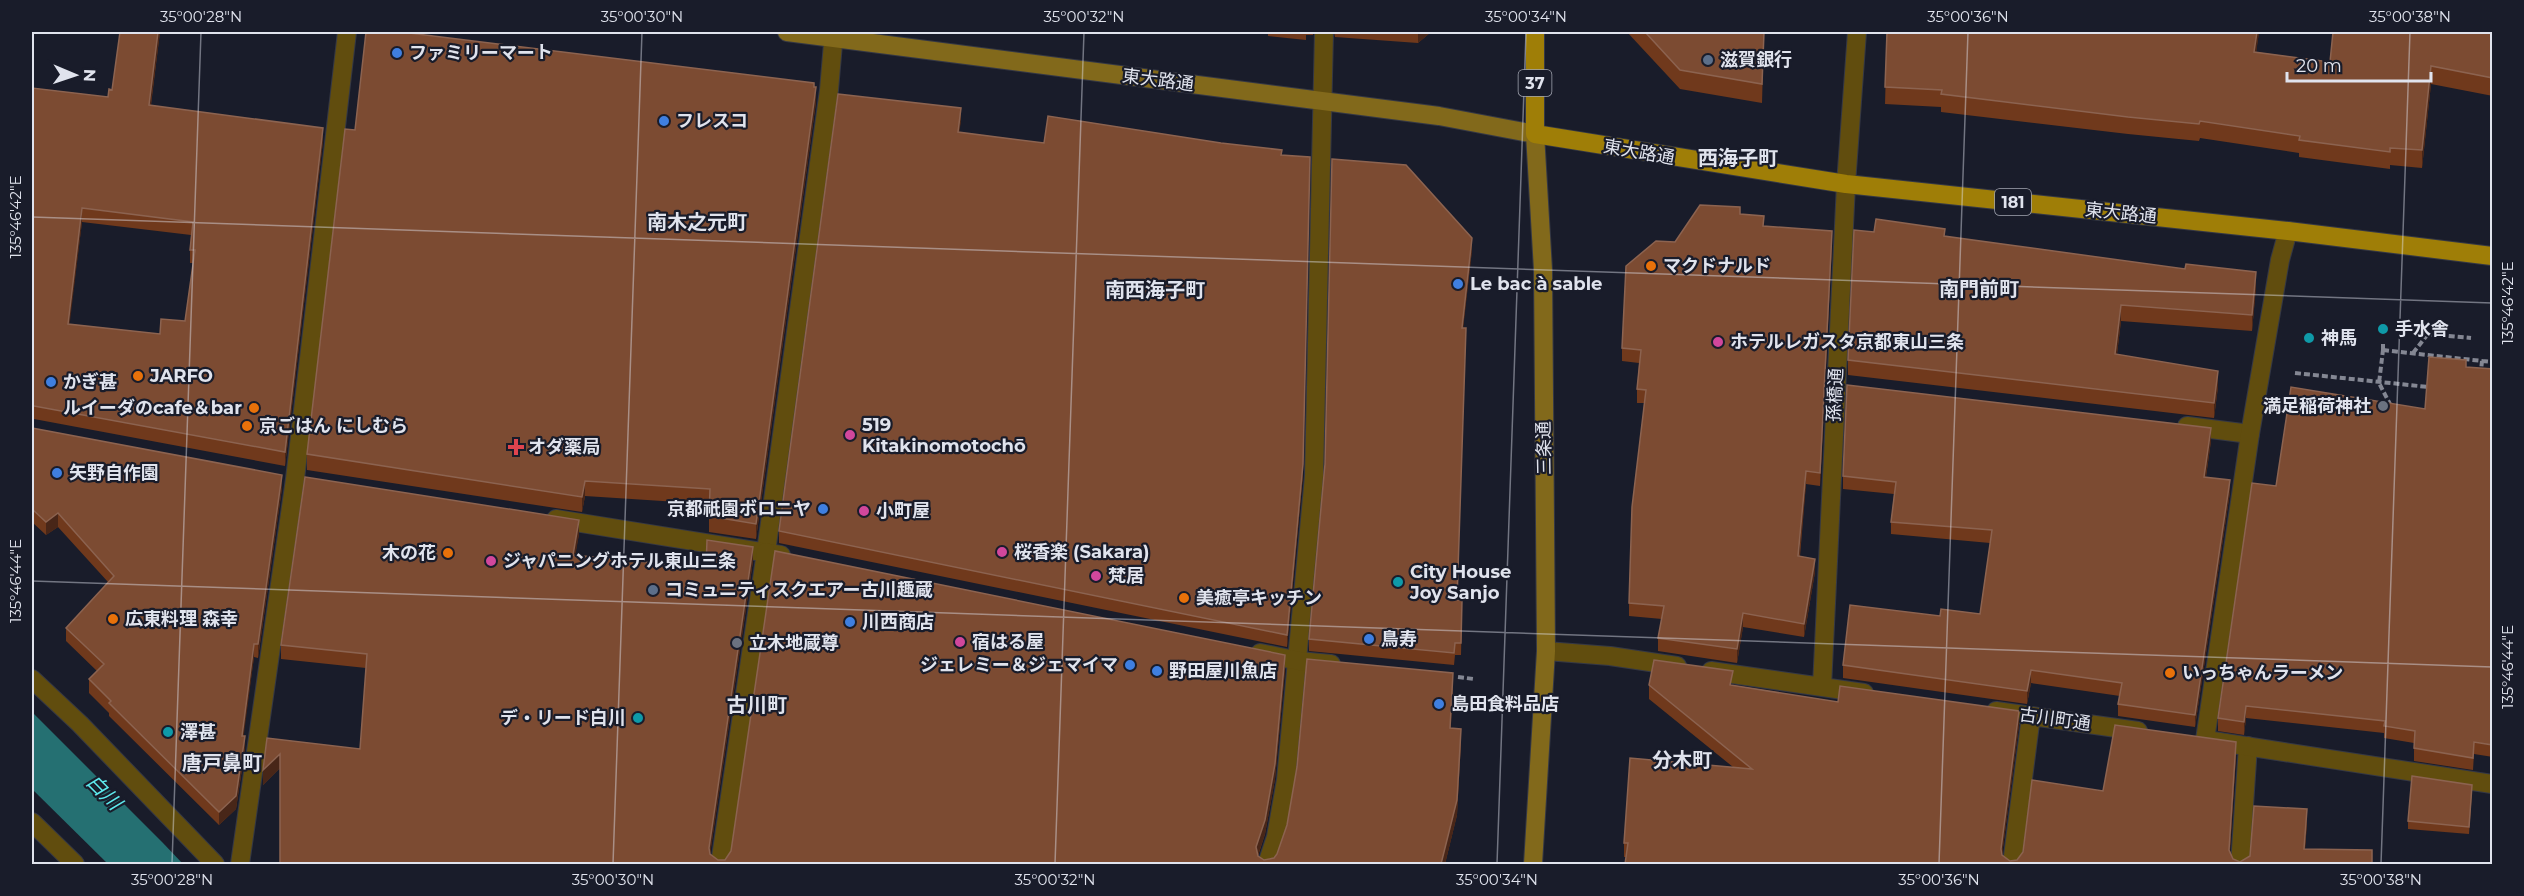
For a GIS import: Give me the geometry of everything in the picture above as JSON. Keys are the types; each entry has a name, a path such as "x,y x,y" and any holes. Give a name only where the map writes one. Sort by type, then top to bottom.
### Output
{"main road":[{"name":"東大路通","path":"787,32 834,34 1439,116 1535,134 1846,184 2288,231 2493,256"},
{"name":"三条通","path":"1533,864 1546,651 1543,270 1535,134 1535,32"}],"street":[{"path":"240,864 301,480 347,32"},
{"path":"1267,864 1276,837 1286,780 1299,661 1314,476 1324,32"},
{"name":"孫橋通","path":"1822,687 1835,385 1857,32"},
{"path":"720,864 766,552 829,90 834,34"},
{"path":"2288,231 2280,260 2199,739 2493,784"},
{"path":"1835,385 1859,387"},
{"path":"2167,424 2250,434"},
{"path":"272,474 301,480"},
{"path":"542,517 801,559"},
{"path":"1241,649 1299,661 1344,666"},
{"path":"1546,651 1610,656 1880,695"},
{"path":"32,679 80,724 215,864"},
{"name":"古川町通","path":"1984,710 2158,733"},
{"path":"2012,864 2031,716"},
{"path":"2240,864 2248,746"},
{"path":"32,822 75,864"}],"path":[{"path":"2413,353 2428,334 2471,338"},
{"path":"2383,341 2379,383 2406,433 2483,441"},
{"path":"2383,350 2493,362"},
{"path":"2474,440 2482,361"},
{"path":"2261,369 2428,387"},
{"path":"2479,395 2489,396"},
{"path":"1458,677 1474,679"}],"water":[{"name":"白川","path":"32,712 183,864 108,864 32,789"}],"building":[{"path":"120,32 158,32 149,105 323,128 285,452 32,406 32,88 108,97 109,89 112,90","holes":["82,208 193,222 190,250 195,250 185,321 161,319 160,334 68,324"]},
{"path":"366,32 401,32 814,83 816,87 756,524 709,516 710,489 585,481 582,497 307,454 345,129 355,130"},
{"name":"滋賀銀行","path":"1645,32 1764,32 1762,84 1680,70"},
{"path":"1887,32 2257,32 2254,52 2330,62 2333,32 2493,32 2493,78 2431,66 2422,150 2390,148 2390,152 2299,140 2300,136 2200,121 2199,124 2128,117 1941,94 1942,90 1885,87"},
{"path":"838,94 961,108 958,132 1044,143 1048,116 1221,143 1282,150 1281,155 1310,157 1303,464 1287,635 779,531"},
{"path":"1332,159 1406,165 1472,238 1462,328 1466,328 1457,600 1462,600 1461,643 1455,643 1454,653 1309,639 1325,464"},
{"path":"1700,205 1740,207 1740,214 1764,216 1763,226 1832,231 1820,473 1806,471 1798,556 1815,559 1804,624 1743,613 1737,649 1658,638 1664,606 1629,603 1632,507 1646,390 1637,389 1641,350 1622,348 1626,266 1656,241 1675,242"},
{"path":"1876,219 1945,229 1944,236 2185,269 2186,264 2256,272 2252,315 2121,305 2115,354 2218,371 2214,403 1848,360 1854,230 1874,232"},
{"path":"2429,357 2466,360 2466,367 2493,369 2493,745 2474,742 2473,758 2414,748 2415,731 2384,726 2385,721 2246,706 2244,722 2218,718 2252,483 2276,486 2291,387 2425,409"},
{"path":"1847,385 2211,428 2204,477 2230,480 2195,715 2118,704 2122,683 2031,670 2027,691 1843,665 1850,605 1940,616 1941,609 1980,614 1992,530 1891,522 1896,482 1843,476"},
{"path":"32,428 282,475 258,644 254,644 242,736 245,736 236,796 219,812 109,703 111,701 89,679 104,664 66,628 114,576 58,513 46,522 32,509"},
{"path":"305,477 579,520 573,555 706,568 707,540 753,547 709,848 710,854 718,860 725,860 731,851 775,551 1285,655 1275,764 1265,820 1256,847 1258,856 1264,860 1274,858 1277,854 1287,825 1297,767 1307,659 1453,673 1450,728 1461,729 1457,800 1441,864 280,864 280,754 263,770 267,738 360,749 367,654 281,645"},
{"path":"1654,660 1733,671 1730,685 1838,702 1840,686 2019,711 2001,849 2002,855 2010,861 2017,860 2023,852 2032,780 2103,791 2115,725 2236,742 2229,850 2233,859 2240,862 2250,856 2254,806 2307,809 2304,849 2372,850 2372,864 1625,864 1628,843 1624,843 1630,758 1752,769 1649,685"},
{"path":"2412,776 2472,785 2469,827 2408,821"}],"place":[{"name":"ファミリーマート","path":"397,53"},
{"name":"滋賀銀行","path":"1708,60"},
{"name":"フレスコ","path":"664,121"},
{"name":"マクドナルド","path":"1651,266"},
{"name":"Le bac à sable","path":"1458,284"},
{"name":"手水舎","path":"2383,329"},
{"name":"神馬","path":"2309,338"},
{"name":"ホテルレガスタ京都東山三条","path":"1718,342"},
{"name":"JARFO","path":"138,376"},
{"name":"かぎ甚","path":"51,382"},
{"name":"満足稲荷神社","path":"2383,406"},
{"name":"ルイーダのcafe＆bar","path":"254,408"},
{"name":"京ごはん にしむら","path":"247,426"},
{"name":"519 Kitakinomotochō","path":"850,435"},
{"name":"オダ薬局","path":"516,447"},
{"name":"矢野自作園","path":"57,473"},
{"name":"京都祇園ボロニヤ","path":"823,509"},
{"name":"小町屋","path":"864,511"},
{"name":"桜香楽 (Sakara)","path":"1002,552"},
{"name":"木の花","path":"448,553"},
{"name":"ジャパニングホテル東山三条","path":"491,561"},
{"name":"梵居","path":"1096,576"},
{"name":"City House Joy Sanjo","path":"1398,582"},
{"name":"コミュニティスクエアー古川趣蔵","path":"653,590"},
{"name":"美癒亭キッチン","path":"1184,598"},
{"name":"広東料理 森幸","path":"113,619"},
{"name":"川西商店","path":"850,622"},
{"name":"鳥寿","path":"1369,639"},
{"name":"宿はる屋","path":"960,642"},
{"name":"立木地蔵尊","path":"737,643"},
{"name":"ジェレミー＆ジェマイマ","path":"1130,665"},
{"name":"野田屋川魚店","path":"1157,671"},
{"name":"いっちゃんラーメン","path":"2170,673"},
{"name":"島田食料品店","path":"1439,704"},
{"name":"デ・リード白川","path":"638,718"},
{"name":"澤甚","path":"168,732"}],"district":[{"name":"西海子町","path":"1738,158"},
{"name":"南木之元町","path":"697,222"},
{"name":"南門前町","path":"1979,289"},
{"name":"南西海子町","path":"1155,290"},
{"name":"古川町","path":"757,705"},
{"name":"分木町","path":"1682,760"},
{"name":"唐戸鼻町","path":"222,763"}]}
